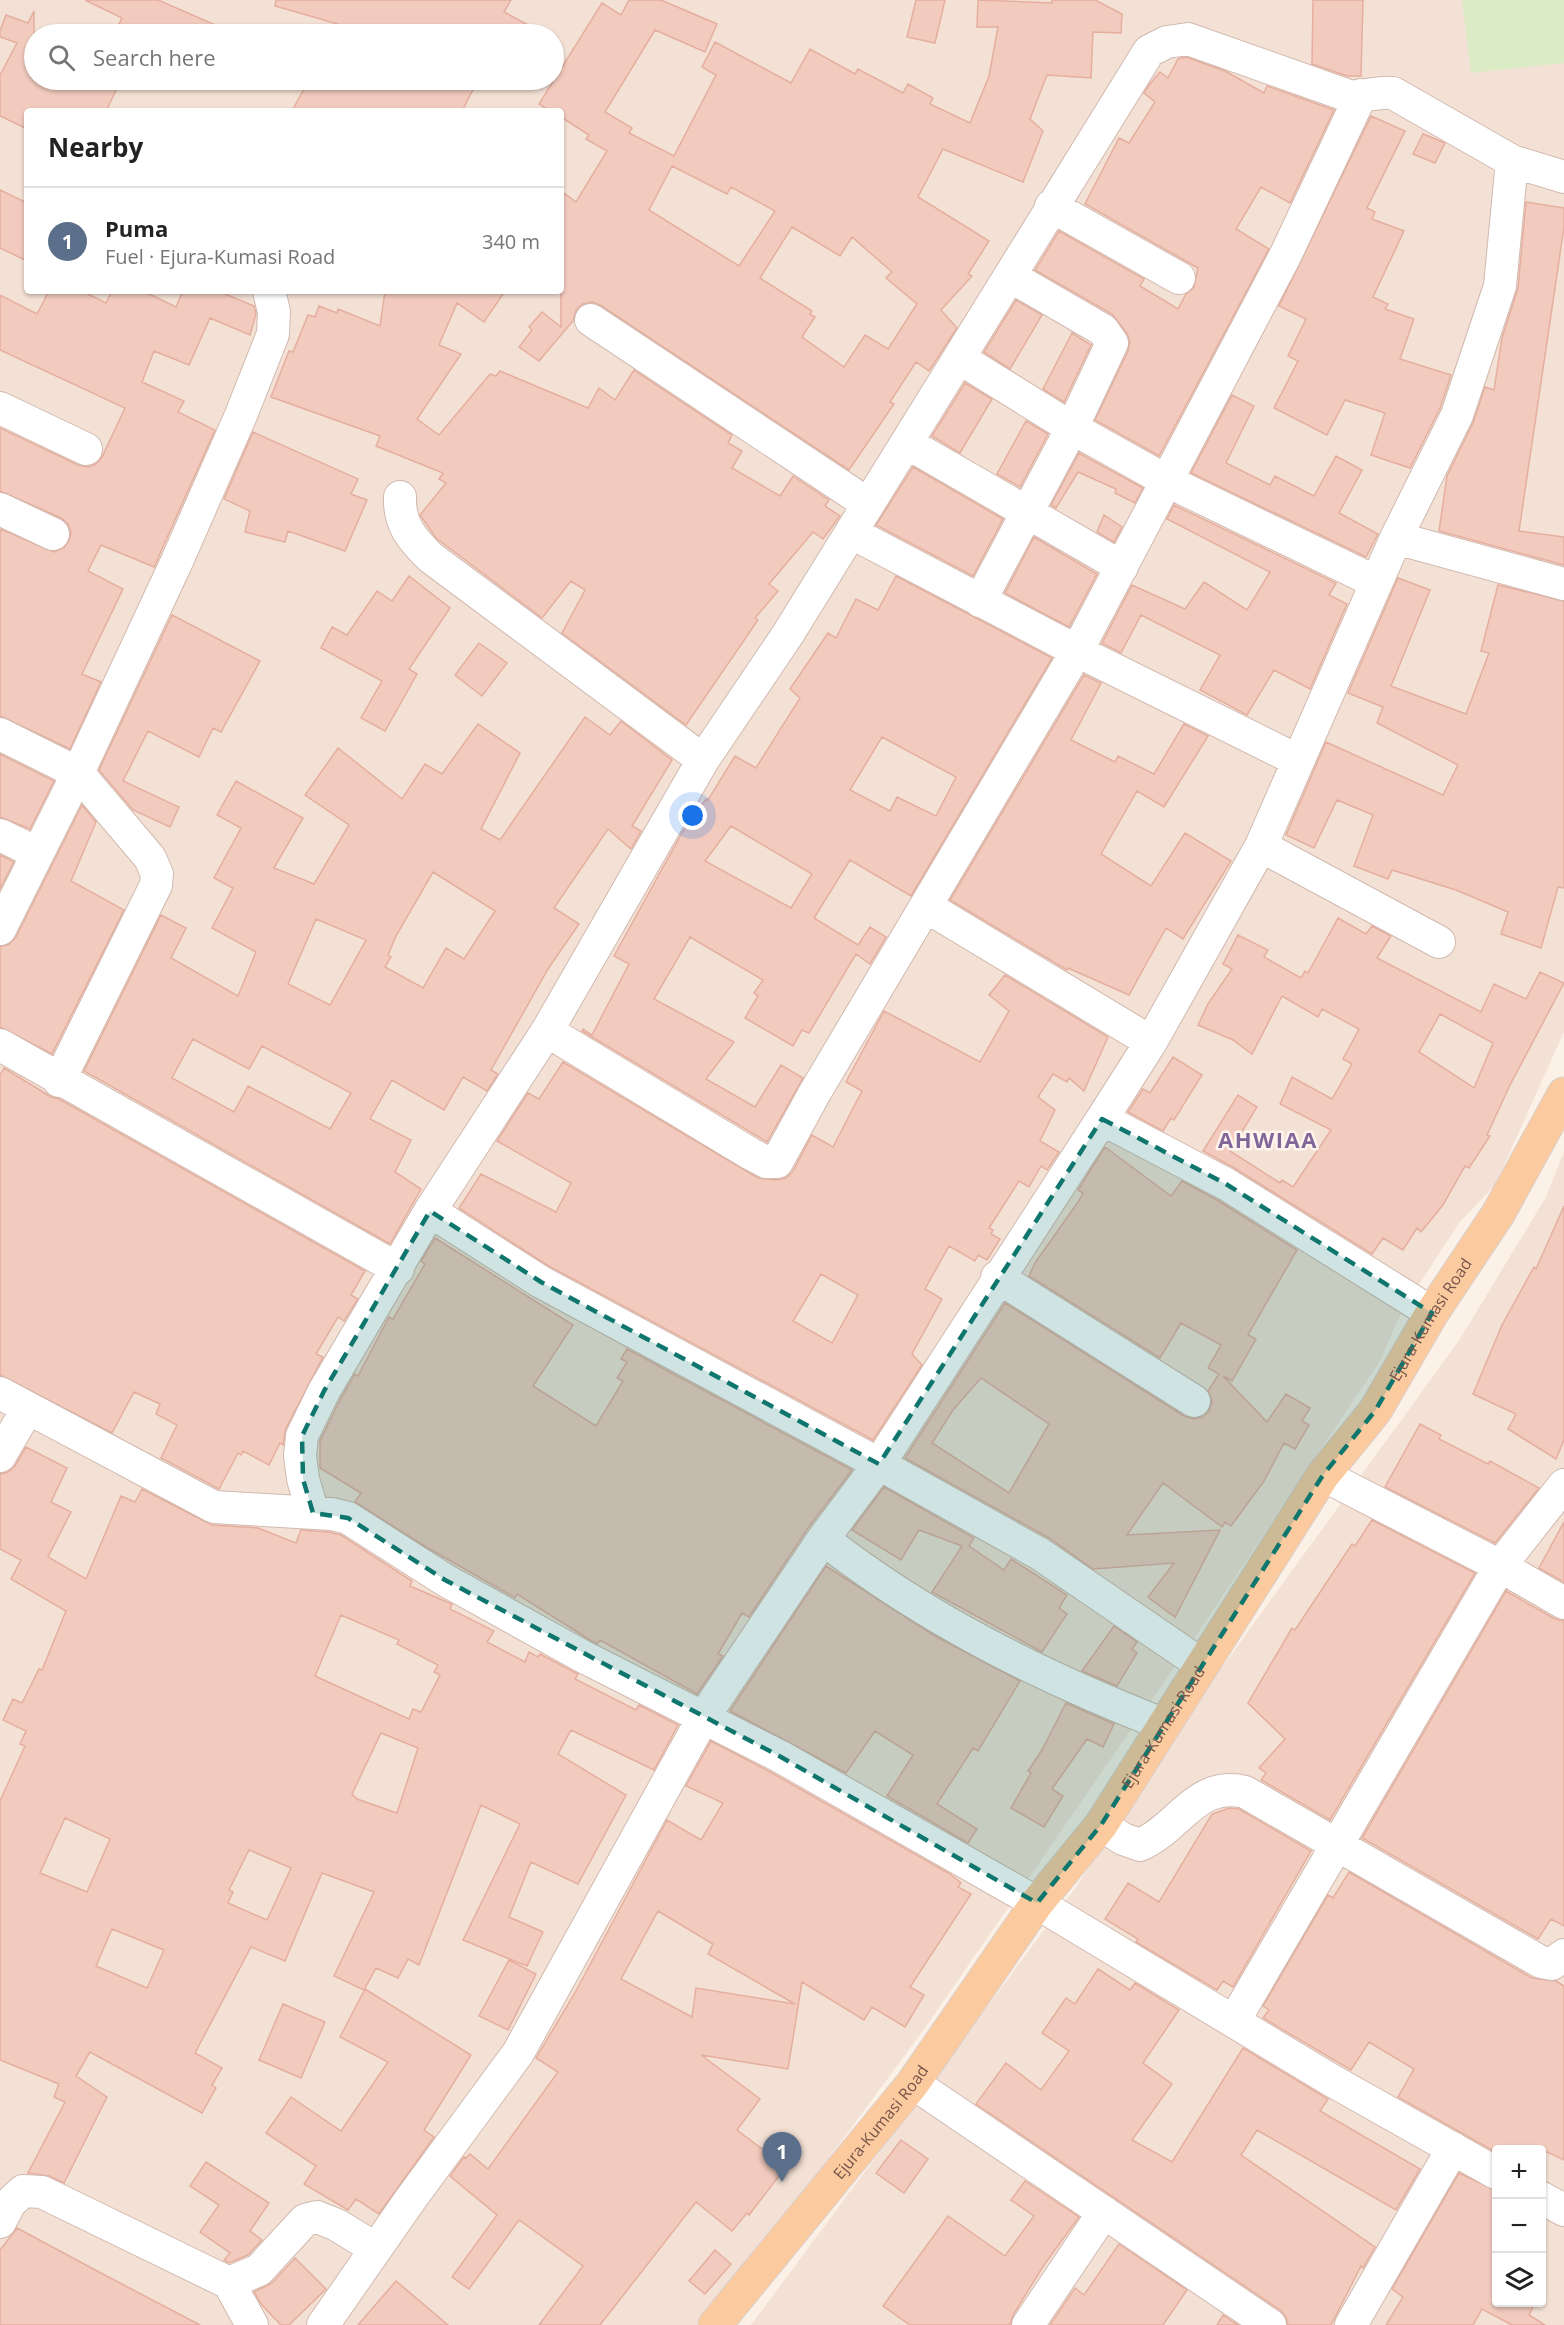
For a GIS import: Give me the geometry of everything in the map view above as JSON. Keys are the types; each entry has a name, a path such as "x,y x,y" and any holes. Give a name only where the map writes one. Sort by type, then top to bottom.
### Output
{"main road":[{"name":"Ejura-Kumasi Road","path":"716,2325 913,2083 1037,1903 1101,1825 1323,1475 1374,1411 1432,1313 1498,1214 1564,1094"}],"street":[{"path":"314,1513 303,1479 300,1456 302,1436 324,1391 398,1269 430,1211 548,1031 703,760 789,634 1051,206 1149,51 1167,42 1188,39 1349,96 1393,93 1512,161 1564,177"},
{"path":"548,1031 772,1164 777,1162 814,1094 1077,651 1285,256 1361,95"},
{"path":"323,2325 518,2053 703,1718 823,1539 879,1464 1102,1119 1151,1042 1261,846 1396,538 1457,415 1500,286 1512,161"},
{"path":"1051,206 1179,278"},
{"path":"980,601 1072,428 1112,343 1109,336 1010,276"},
{"path":"0,929 78,773 182,550 273,334 274,312 270,294"},
{"path":"591,320 868,504"},
{"path":"959,358 1072,428 1167,481 1376,582"},
{"path":"0,408 86,449"},
{"path":"907,444 1122,567"},
{"path":"400,496 399,514 410,537 430,557 703,760"},
{"path":"0,509 52,534"},
{"path":"852,533 1077,651 1297,760"},
{"path":"1396,538 1564,584"},
{"path":"0,734 78,773 150,858 157,879 59,1080"},
{"path":"0,835 37,853"},
{"path":"1261,846 1439,942"},
{"path":"927,907 1151,1042"},
{"path":"0,1045 398,1269"},
{"path":"1102,1119 1226,1184 1432,1313"},
{"path":"430,1211 541,1282 879,1464 1040,1554 1202,1665"},
{"path":"998,1277 1194,1401"},
{"path":"0,1393 214,1507 314,1513 348,1518 445,1580 582,1656 782,1758 1037,1903 1331,2080 1492,2170"},
{"path":"0,1456 28,1408"},
{"path":"1323,1475 1500,1566 1564,1603"},
{"path":"1234,2021 1500,1566 1564,1485"},
{"path":"823,1539 870,1576 983,1645 1102,1700 1166,1725"},
{"path":"1101,1825 1123,1839 1140,1845 1157,1837 1207,1793 1228,1788 1245,1792 1541,1962 1552,1964 1564,1955"},
{"path":"913,2083 1270,2325"},
{"path":"1351,2325 1453,2148"},
{"path":"0,2222 10,2202 23,2191 42,2192 229,2283 252,2325"},
{"path":"1544,2199 1564,2210"},
{"path":"1028,2325 1104,2212"},
{"path":"229,2283 259,2270 305,2220 317,2217 337,2225 376,2249"}],"highlighted area":[{"path":"1102,1119 1226,1184 1432,1313 1375,1411 1323,1475 1101,1825 1037,1903 781,1757 445,1580 348,1518 313,1513 303,1479 302,1436 324,1391 430,1211 541,1282 879,1464"}],"shaded area":[{"path":"0,0 1564,0 1564,1032 1495,1185 1459,1223 1402,1311 1380,1361 1193,1640 927,2025 749,2267 698,2325 0,2325"},
{"path":"1564,1151 1564,2325 751,2325 1076,1887 1186,1717 1460,1339 1546,1197"}],"green space":[{"path":"1462,0 1564,0 1564,63 1471,73"}],"building":[{"path":"85,0 158,0 213,24 119,24 122,18"},
{"path":"276,0 511,0 504,12 526,24 337,24 275,6"},
{"path":"629,0 661,0 717,24 705,52 655,30 605,112 632,128 629,133 674,156 716,75 702,67 715,42 791,83 810,49 855,74 858,69 903,93 908,84 933,98 930,104 970,123 989,76 998,27 977,27 978,0 1052,3 1052,0 1095,0 1122,14 1121,33 1093,32 1091,78 1047,75 1030,119 1043,131 1023,182 943,149 918,197 989,241 968,274 972,276 941,310 957,328 929,371 916,362 890,402 894,404 849,470 600,305 592,302 583,304 576,310 573,321 539,361 519,347 532,330 529,327 542,312 561,327 561,294 564,294 564,193 576,202 607,151 586,139 589,135 564,119 564,108 545,108 539,104 548,90 564,90 564,64 602,3 621,15","holes":["672,166 727,194 731,187 775,211 739,266 649,210","792,227 840,256 852,237 892,272 886,278 917,304 888,349 865,335 844,367 802,337 815,317 810,314 812,311 760,278"]},
{"path":"916,0 945,0 935,43 907,37"},
{"path":"1313,0 1363,0 1361,76 1347,76 1312,64"},
{"path":"34,11 34,24 24,24 24,90 116,90 107,108 24,108 24,128 0,116 0,75 17,43 0,37 0,31 6,15 28,23"},
{"path":"1186,57 1225,71 1264,93 1267,86 1334,110 1290,203 1261,187 1236,229 1269,249 1159,456 1095,420 1128,351 1130,341 1127,333 1112,314 1035,270 1059,231 1144,279 1140,286 1178,309 1186,294 1194,287 1198,268 1085,204 1119,138 1129,143 1155,102 1144,93 1149,85 1160,72 1168,78 1178,59"},
{"path":"304,90 473,90 464,108 294,108"},
{"path":"1371,116 1405,131 1367,208 1375,212 1372,219 1404,231 1373,297 1388,304 1385,309 1414,319 1400,359 1451,375 1440,408 1410,468 1371,455 1385,413 1345,400 1327,435 1274,408 1298,361 1288,356 1306,319 1279,306"},
{"path":"1423,134 1445,143 1435,163 1413,154"},
{"path":"0,190 24,202 24,260 0,248"},
{"path":"1526,202 1564,208 1564,227 1519,531 1564,537 1564,565 1439,531 1447,476 1473,423 1485,387 1494,390 1502,338 1518,288"},
{"path":"47,294 88,294 106,303 110,294 149,294 176,307 182,294 225,294 254,306 256,314 250,335 210,318 189,365 154,351 142,382 184,401 178,412 215,430 154,567 101,545 88,571 123,589 82,674 101,682 70,749 0,716 0,529 54,552 64,548 71,533 68,524 61,518 0,491 0,428 78,465 88,467 96,464 102,457 125,408 0,350 0,295 37,314"},
{"path":"385,294 503,294 484,322 457,303 439,345 461,354 417,419 439,435 490,374 496,376 500,371 588,408 599,388 615,400 634,370 732,435 728,443 742,451 732,468 780,496 793,476 829,500 825,506 840,516 823,539 813,532 769,584 778,591 755,618 758,620 686,725 562,633 585,590 571,581 542,618 436,538 420,515 446,483 439,479 443,473 376,446 380,436 271,397 289,351 293,352 308,315 315,317 319,306 337,313 338,309 380,326"},
{"path":"1016,300 1042,315 1010,369 984,352"},
{"path":"1072,333 1091,345 1064,402 1043,389"},
{"path":"965,383 992,399 960,453 932,436"},
{"path":"1232,395 1254,406 1226,463 1270,485 1275,476 1314,496 1336,456 1362,470 1339,513 1378,534 1366,557 1191,473"},
{"path":"1026,421 1048,434 1020,487 997,474"},
{"path":"253,432 358,479 351,494 367,500 345,551 288,531 285,542 245,532 250,511 224,499"},
{"path":"1079,453 1143,488 1135,503 1115,493 1116,489 1078,472 1056,508 1051,505"},
{"path":"913,467 1003,519 973,576 876,525"},
{"path":"1174,505 1336,583 1329,595 1347,604 1310,689 1274,670 1247,715 1200,690 1220,655 1141,615 1121,653 1102,643 1132,585 1185,609 1204,582 1247,610 1270,572 1167,519"},
{"path":"1104,515 1122,527 1114,542 1097,532"},
{"path":"1034,537 1097,574 1069,627 1005,593"},
{"path":"409,576 450,608 409,669 417,674 385,731 361,718 382,681 321,648 332,627 347,635 377,591 392,601"},
{"path":"896,576 1052,658 911,896 850,860 814,918 858,945 870,927 886,937 870,964 856,954 809,1033 802,1030 793,1046 745,1018 758,996 754,993 763,980 690,937 654,999 734,1042 706,1079 755,1107 781,1065 803,1078 767,1142 582,1031 583,1029 592,1035 629,964 614,956 682,833 706,799 708,800 735,756 756,768 800,698 790,689 828,633 836,638 856,599 878,610","holes":["882,737 956,777 936,816 897,797 890,811 850,790","731,826 812,874 791,908 705,861"]},
{"path":"1398,578 1430,590 1391,686 1466,714 1489,653 1481,651 1498,585 1564,601 1564,888 1558,887 1541,948 1501,934 1508,912 1456,890 1392,870 1388,879 1354,866 1373,815 1337,800 1314,848 1286,835 1326,742 1443,795 1458,765 1377,723 1383,707 1348,693"},
{"path":"172,615 260,661 221,732 213,728 199,757 148,731 123,781 179,807 170,827 133,810 99,770"},
{"path":"479,643 507,663 482,696 455,675"},
{"path":"1084,675 1101,683 1071,740 1115,762 1118,756 1154,774 1184,724 1208,736 1164,807 1137,791 1101,854 1151,886 1185,833 1231,861 1183,939 1166,928 1129,995 1068,968 1067,970 950,900"},
{"path":"585,717 610,735 621,721 672,760 632,826 641,831 631,849 608,829 554,908 579,924 548,969 491,1070 498,1074 487,1091 463,1077 444,1110 392,1080 370,1119 411,1140 395,1172 421,1189 390,1244 84,1071 161,915 186,928 171,958 238,996 256,952 212,928 233,888 214,878 241,828 217,815 236,781 303,818 274,868 314,884 349,825 305,795 338,748 402,799 425,764 442,774 478,724 520,753 481,829 500,840","holes":["433,872 495,911 464,959 446,948 423,988 385,967 391,957 388,955 396,936","316,919 366,940 330,1005 288,984","193,1039 249,1069 262,1046 351,1093 330,1129 248,1086 234,1112 172,1078"]},
{"path":"0,754 54,781 30,829 0,817"},
{"path":"82,805 96,822 71,881 124,910 52,1054 0,1027 0,947 9,944 16,937"},
{"path":"0,855 14,862 0,889"},
{"path":"1338,918 1366,934 1372,926 1391,936 1377,958 1481,1012 1494,984 1526,999 1540,972 1564,983 1510,1085 1487,1135 1490,1136 1469,1168 1465,1166 1443,1205 1421,1232 1417,1228 1403,1250 1383,1238 1372,1254 1236,1169 1203,1151 1238,1095 1257,1107 1230,1151 1280,1183 1282,1180 1293,1187 1331,1130 1280,1104 1292,1077 1332,1099 1352,1064 1343,1059 1359,1029 1322,1009 1318,1017 1282,996 1252,1054 1233,1040 1198,1025 1208,1004 1232,969 1223,964 1238,935 1268,950 1264,957 1301,978 1305,971 1308,973","holes":["1440,1014 1493,1043 1474,1088 1419,1052"]},
{"path":"1005,975 1108,1037 1084,1091 1069,1078 1067,1082 1053,1074 1038,1097 1055,1110 1040,1141 1059,1152 1047,1170 1041,1166 1029,1187 1019,1181 989,1228 993,1230 991,1234 1000,1239 987,1260 978,1255 975,1261 949,1246 925,1289 942,1299 912,1354 922,1365 873,1440 547,1265 459,1208 481,1174 556,1212 571,1183 497,1141 528,1093 539,1099 563,1062 758,1178 777,1180 786,1178 793,1171 812,1135 833,1147 862,1091 846,1082 884,1011 980,1062 1009,1011 989,995","holes":["821,1274 858,1295 832,1343 793,1321"]},
{"path":"1173,1057 1202,1075 1174,1120 1171,1118 1163,1131 1128,1112 1143,1089 1150,1093"},
{"path":"4,1068 51,1097 59,1099 365,1271 351,1295 358,1299 344,1321 338,1317 316,1354 323,1357 286,1428 283,1445 280,1443 269,1465 243,1451 241,1455 238,1453 219,1489 161,1458 177,1425 156,1414 160,1404 134,1392 112,1433 0,1375 0,1075"},
{"path":"1105,1147 1171,1196 1182,1181 1297,1250 1248,1335 1256,1339 1232,1381 1223,1376 1267,1422 1286,1394 1310,1408 1302,1421 1309,1425 1295,1449 1284,1443 1264,1481 1231,1526 1225,1522 1222,1527 1163,1483 1127,1535 1220,1530 1175,1617 1148,1597 1174,1563 1093,1569 1049,1538 905,1458 1005,1303 1184,1416 1194,1419 1203,1417 1209,1411 1212,1401 1208,1391 1219,1374 1208,1368 1221,1345 1181,1323 1160,1358 1029,1276 1035,1263 1078,1202 1083,1193 1078,1190","holes":["981,1378 1049,1424 1009,1493 932,1443 953,1410"]},
{"path":"1564,1206 1564,1440 1556,1459 1508,1429 1516,1414 1473,1394 1502,1325 1534,1267 1536,1269"},
{"path":"435,1238 573,1325 533,1386 596,1426 623,1381 617,1378 627,1362 621,1359 627,1349 852,1470 808,1528 749,1617 742,1613 718,1654 723,1656 697,1694 600,1640 597,1644 517,1594 515,1598 426,1547 355,1502 361,1493 320,1468 320,1441 340,1400 355,1374 358,1376 389,1317 393,1319 425,1264 421,1261"},
{"path":"1420,1424 1441,1435 1439,1439 1488,1464 1490,1461 1539,1488 1495,1543 1385,1487"},
{"path":"26,1447 67,1468 51,1502 71,1512 48,1557 86,1579 121,1496 135,1502 142,1489 212,1525 258,1528 296,1543 301,1530 329,1532 341,1535 412,1581 410,1586 452,1604 450,1609 494,1631 487,1642 525,1662 529,1652 538,1657 540,1654 578,1674 575,1679 636,1710 639,1705 678,1725 654,1770 571,1730 558,1754 626,1795 578,1884 531,1862 509,1917 543,1932 527,1966 463,1940 520,1824 481,1805 419,1965 408,1959 398,1978 376,1968 364,1990 334,1976 374,1892 322,1873 285,1961 251,1947 195,2053 222,2068 212,2085 216,2088 202,2113 90,2052 76,2076 107,2097 64,2183 49,2176 28,2173 65,2102 54,2097 59,2084 0,2060 0,1801 25,1746 20,1744 26,1731 3,1720 13,1699 22,1703 39,1669 42,1670 66,1611 11,1579 21,1560 0,1549 0,1474 8,1472 15,1466","holes":["341,1615 399,1640 397,1644 438,1665 434,1672 440,1675 421,1712 413,1709 409,1719 315,1676","381,1733 418,1748 397,1813 357,1799 352,1794","65,1818 110,1839 87,1892 40,1873","249,1850 291,1868 267,1920 228,1903 233,1892 229,1890","112,1929 164,1950 147,1988 96,1966"]},
{"path":"884,1487 974,1538 969,1546 1004,1570 1011,1559 1067,1595 1059,1608 1067,1614 1042,1652 932,1592 962,1546 919,1530 901,1560 852,1530"},
{"path":"1372,1520 1475,1573 1330,1820 1261,1780 1266,1773 1259,1768 1285,1739 1248,1703 1292,1628 1295,1630 1352,1544 1355,1546"},
{"path":"1564,1522 1564,1582 1539,1568"},
{"path":"826,1566 935,1636 1020,1681 978,1751 973,1748 937,1804 977,1829 968,1843 887,1796 913,1755 875,1731 846,1773 730,1711"},
{"path":"1506,1591 1555,1619 1564,1621 1564,1926 1551,1919 1538,1939 1362,1838"},
{"path":"1114,1626 1137,1642 1132,1649 1137,1653 1117,1686 1082,1671"},
{"path":"1066,1703 1114,1724 1103,1747 1087,1739 1052,1789 1063,1796 1044,1827 1011,1808 1031,1773 1028,1771 1042,1750"},
{"path":"711,1741 950,1874 961,1883 958,1887 971,1894 910,1987 924,1995 905,2027 872,2007 864,2020 802,1982 788,2069 701,2055 760,2099 737,2130 786,2167 749,2215 747,2213 732,2231 696,2202 600,2325 539,2325 583,2266 519,2220 469,2289 452,2277 497,2215 450,2176 464,2157 470,2154 488,2169 558,2072 536,2058 576,1991 667,1820 701,1840 723,1803 686,1786","holes":["658,1911 713,1944 708,1954 795,2004 696,1988 692,2017 621,1979"]},
{"path":"1229,1808 1239,1809 1311,1851 1233,1987 1223,1981 1217,1990 1136,1942 1138,1939 1105,1919 1128,1883 1159,1902 1212,1814"},
{"path":"1349,1872 1532,1978 1556,1981 1564,1986 1564,2160 1546,2151 1546,2145 1492,2145 1492,2150 1398,2097 1414,2069 1369,2042 1351,2070 1263,2018 1269,2010 1263,2006 1328,1895 1333,1898"},
{"path":"509,1960 536,1974 508,2030 479,2016"},
{"path":"1098,1969 1130,1990 1135,1983 1179,2010 1143,2063 1172,2084 1132,2140 1172,2162 1243,2048 1328,2099 1320,2111 1420,2169 1396,2210 1257,2130 1241,2155 1375,2247 1363,2268 1361,2266 1331,2325 1288,2325 1286,2317 1280,2310 976,2104 1006,2063 1041,2090 1069,2051 1042,2033 1066,1998 1075,2004"},
{"path":"365,1989 471,2055 424,2130 434,2137 379,2214 356,2199 348,2210 304,2184 316,2166 266,2133 291,2097 341,2131 388,2062 340,2037"},
{"path":"283,2004 325,2022 301,2078 259,2060"},
{"path":"901,2140 928,2159 904,2193 876,2173"},
{"path":"206,2162 269,2203 250,2231 262,2240 248,2255 229,2263 224,2260 230,2253 200,2232 219,2205 190,2186"},
{"path":"1459,2173 1492,2189 1492,2307 1533,2307 1529,2315 1545,2325 1512,2325 1482,2309 1473,2325 1386,2325 1403,2297 1392,2289"},
{"path":"1025,2181 1079,2217 1044,2265 1013,2315 1010,2325 910,2325 883,2306 948,2216 1005,2256 1034,2216 1011,2200"},
{"path":"17,2228 200,2325 0,2325 0,2250"},
{"path":"1119,2244 1187,2290 1163,2325 1050,2325 1075,2288 1084,2295"},
{"path":"715,2250 731,2264 705,2294 689,2281"},
{"path":"295,2258 326,2289 289,2325 281,2325 261,2304 254,2292 272,2283"},
{"path":"396,2281 448,2325 358,2325"},
{"path":"1223,2315 1238,2325 1217,2325"}],"place":[{"name":"Puma","path":"782,2182"}],"district":[{"name":"AHWIAA","path":"1268,1140"}]}
